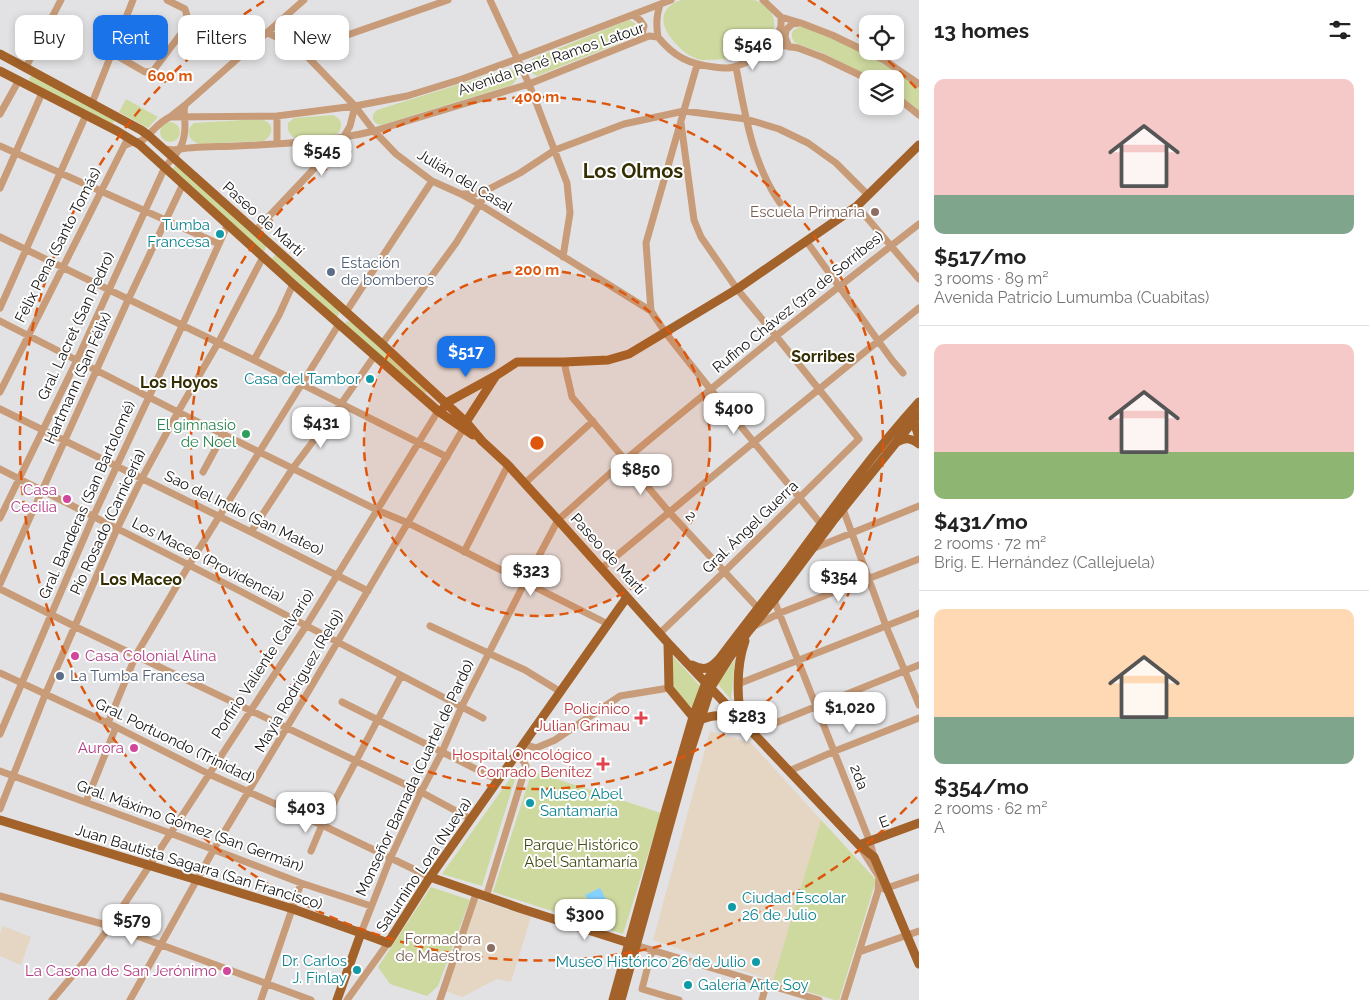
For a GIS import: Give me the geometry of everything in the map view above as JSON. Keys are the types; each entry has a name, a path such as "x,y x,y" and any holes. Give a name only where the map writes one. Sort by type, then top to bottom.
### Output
{"main road":[{"name":"Paseo de Martí","path":"0,54 148,135 256,230 446,403 462,425"},
{"path":"19,80 26,67"},
{"name":"Paseo de Martí","path":"0,71 114,129 165,167 293,284 438,411 462,425 482,441 508,465 668,642 789,771 859,845 874,857"},
{"path":"114,129 120,118"},
{"path":"132,143 164,149"},
{"path":"446,417 444,407 446,403 517,362 608,360 629,354 737,289 856,206 919,145"},
{"path":"339,324 346,312"},
{"path":"462,425 497,375"},
{"path":"436,394 439,404 438,411"},
{"path":"708,685 811,549 913,422 919,402"},
{"path":"687,662 703,670 713,665 720,658 890,436 917,412"},
{"path":"913,422 919,438"},
{"path":"894,444 907,438 919,444"},
{"name":"Saturnino Lora (Nueva)","path":"388,944 430,877 627,597"},
{"path":"697,718 722,715 741,720 738,701 740,656 750,630"},
{"path":"668,642 669,688 697,718"},
{"path":"621,1000 632,944 665,813 708,685 720,658"},
{"name":"Juan Bautista Sagarra (San Francisco)","path":"0,820 293,909 388,944"},
{"name":"E","path":"859,845 919,823"},
{"name":"2da","path":"874,857 919,964"},
{"name":"Gral. Portuondo (Trinidad)","path":"430,877 476,894 632,944"},
{"name":"Monseñor Barnada (Cuartel de Pardo)","path":"337,1000 362,933"},
{"path":"613,1000 632,944"}],"street":[{"path":"26,67 61,0"},
{"path":"127,15 133,0"},
{"path":"167,0 185,9 189,23 168,51"},
{"path":"132,143 144,139 158,124 185,105 304,0"},
{"path":"349,34 448,0"},
{"path":"490,0 529,84 567,183 570,213 563,257"},
{"name":"Avenida René Ramos Latour","path":"170,117 277,116 355,106 407,96 462,80 517,60 671,0"},
{"path":"769,2 781,16 832,35 884,60 919,84"},
{"path":"658,37 656,23 660,5"},
{"path":"633,15 644,26 641,39"},
{"path":"781,16 774,44 798,48 859,75"},
{"path":"789,47 785,37 786,30 792,24 802,23"},
{"name":"Julián del Casal","path":"268,33 275,36"},
{"name":"Avenida René Ramos Latour","path":"164,149 277,144 343,138 374,131 529,84 648,36 658,37 663,44 679,57 697,65 719,68 736,67 759,56 774,44"},
{"path":"92,103 109,60"},
{"path":"124,60 145,72 153,71 161,60"},
{"name":"Julián del Casal","path":"311,60 355,106 374,131 396,154 432,181 479,204 651,310 665,332 711,390 821,524"},
{"path":"651,310 646,243 697,65"},
{"path":"736,67 755,153 769,188 780,203"},
{"path":"0,114 19,80"},
{"path":"0,188 42,93"},
{"path":"904,104 919,116"},
{"path":"181,148 184,140 185,105"},
{"path":"256,230 343,138 350,126 355,106"},
{"path":"460,194 475,194 489,189 520,173 555,150 624,124 684,111 746,119 779,129 808,143 836,163 868,195"},
{"path":"0,308 86,115"},
{"path":"277,116 277,144"},
{"path":"170,117 177,119 185,127"},
{"path":"681,123 694,220 701,237 737,289 818,389"},
{"name":"Félix Pena (Santo Tomás)","path":"0,392 101,191 132,143"},
{"path":"0,146 219,244"},
{"name":"Gral. Lacret (San Pedro)","path":"0,518 77,360 165,167 181,148"},
{"path":"346,312 432,181"},
{"name":"Hartmann (San Félix)","path":"0,584 128,300 183,184"},
{"path":"382,344 456,243 489,189"},
{"path":"856,206 919,279"},
{"name":"Gral. Banderas (San Bartolomé)","path":"0,734 93,517 228,224"},
{"name":"Rufino Chávez (3ra de Sorribes)","path":"558,520 625,460 776,336 919,224"},
{"path":"0,237 254,360 447,457"},
{"path":"806,242 903,373"},
{"name":"Pío Rosado (Carnicería)","path":"0,809 45,695 117,529 142,478 264,257"},
{"path":"254,360 279,315 293,284"},
{"path":"602,568 919,308"},
{"path":"0,321 178,412 377,510 408,523 608,624"},
{"path":"108,723 136,655 339,324"},
{"path":"251,532 293,468 375,355"},
{"name":"2","path":"564,362 572,397 669,512 758,608"},
{"name":"Gral. Ángel Guerra","path":"660,633 858,438 818,389"},
{"name":"Sao del Indio (San Mateo)","path":"0,409 368,591"},
{"name":"Porfirio Valiente (Calvario)","path":"52,1000 84,962 150,865 306,626 438,411"},
{"path":"524,483 592,421"},
{"name":"Mayía Rodríguez (Reloj)","path":"130,1000 214,849 447,457 462,425"},
{"path":"203,472 224,433"},
{"path":"464,552 508,465"},
{"name":"Los Maceo (Providencia)","path":"0,469 483,718"},
{"path":"811,549 919,506"},
{"path":"843,509 886,626 919,706"},
{"name":"Monseñor Barnada (Cuartel de Pardo)","path":"362,933 390,859 421,792 488,654 558,520"},
{"path":"750,630 780,614 919,559"},
{"path":"0,589 421,792 471,819"},
{"name":"2da","path":"774,600 835,752 874,857"},
{"path":"738,684 919,613"},
{"path":"430,626 525,670 560,692"},
{"path":"753,732 919,665"},
{"name":"Gral. Portuondo (Trinidad)","path":"0,673 108,723 209,774 322,825 430,877"},
{"path":"311,851 322,825 401,676"},
{"path":"524,744 536,748 555,740 620,696 669,688"},
{"path":"342,702 498,780"},
{"path":"789,771 919,718"},
{"path":"86,802 116,727"},
{"path":"486,897 526,766 518,752"},
{"name":"Gral. Máximo Gómez (San Germán)","path":"0,771 371,906"},
{"path":"844,1000 878,890 879,877 859,845"},
{"path":"878,890 919,877"},
{"path":"261,1000 301,882"},
{"path":"440,1000 476,894"},
{"path":"0,896 110,926 311,1000"},
{"path":"859,952 919,931"},
{"name":"Saturnino Lora (Nueva)","path":"346,1000 388,944"},
{"name":"Gral. Portuondo (Trinidad)","path":"632,944 819,1000"},
{"path":"652,950 642,989 679,1000"},
{"path":"762,1000 766,985"},
{"path":"341,990 346,1000"}],"shaded area":[{"name":"Ciudad Escolar 26 de Julio","path":"710,731 751,743 876,880 839,1000 773,981 653,940"},
{"name":"Formadora de Maestros","path":"476,899 531,917 511,982 497,979 462,997 445,991"},
{"path":"3,926 31,937 21,965 0,956 0,933"}],"green space":[{"path":"681,0 758,1 771,13 774,20 773,31 765,43 745,56 717,60 696,58 684,51 673,41 665,28 664,15 667,9 672,4"},
{"path":"629,20 635,23 638,29 634,37 537,76 530,72 529,63 532,59"},
{"path":"802,27 817,33 859,52 859,60 875,60 894,70 859,70 859,72 823,53 795,43 792,38 794,30"},
{"path":"508,69 515,72 517,79 512,85 381,125 373,119 373,114 377,110"},
{"path":"33,75 114,119 114,122 112,124 30,83 29,78"},
{"path":"904,77 919,88 919,111 904,100"},
{"path":"126,99 158,117 148,128 119,112"},
{"path":"333,115 339,119 341,124 340,130 335,135 295,138 289,132 288,123 294,118"},
{"path":"258,119 267,122 271,127 268,138 264,141 199,144 195,143 189,135 189,129 194,123"},
{"path":"170,122 177,125 180,132 177,139 170,142 163,139 160,132 163,125"},
{"path":"175,166 266,245 265,250 263,251 172,170"},
{"path":"275,255 339,311 338,316 336,317 272,259"},
{"path":"347,321 351,322 427,391 424,394 345,324"},
{"path":"671,654 700,686 693,709 670,686"},
{"path":"735,659 731,700 718,684"},
{"path":"519,766 482,886 442,874"},
{"name":"Parque Histórico Abel Santamaría","path":"532,771 661,813 623,934 493,892"},
{"path":"821,820 876,880 839,1000 773,981"},
{"path":"431,887 470,900 438,986 427,996 390,984 378,967"}],"water":[{"path":"600,888 607,901 593,909 585,895"}],"place":[{"name":"Escuela Primaria","path":"875,212"},
{"name":"Tumba Francesa","path":"220,234"},
{"name":"Estación de bomberos","path":"331,272"},
{"name":"Casa del Tambor","path":"370,379"},
{"name":"El gimnasio de Noel","path":"246,434"},
{"name":"Casa Cecilia","path":"67,499"},
{"name":"Casa Colonial Alina","path":"75,656"},
{"name":"La Tumba Francesa","path":"60,676"},
{"name":"Policínico Julian Grimau","path":"641,718"},
{"name":"Aurora","path":"134,748"},
{"name":"Hospital Oncológico Conrado Benítez","path":"603,764"},
{"name":"Museo Abel Santamaría","path":"530,803"},
{"name":"Ciudad Escolar 26 de Julio","path":"732,907"},
{"name":"Formadora de Maestros","path":"491,948"},
{"name":"Museo Histórico 26 de Julio","path":"756,962"},
{"name":"Dr. Carlos J. Finlay","path":"357,970"},
{"name":"La Casona de San Jerónimo","path":"227,971"},
{"name":"Galería Arte Soy","path":"688,985"}],"district":[{"name":"Los Olmos","path":"633,171"},
{"name":"Sorribes","path":"823,356"},
{"name":"Los Hoyos","path":"179,382"},
{"name":"Los Maceo","path":"141,579"}]}
